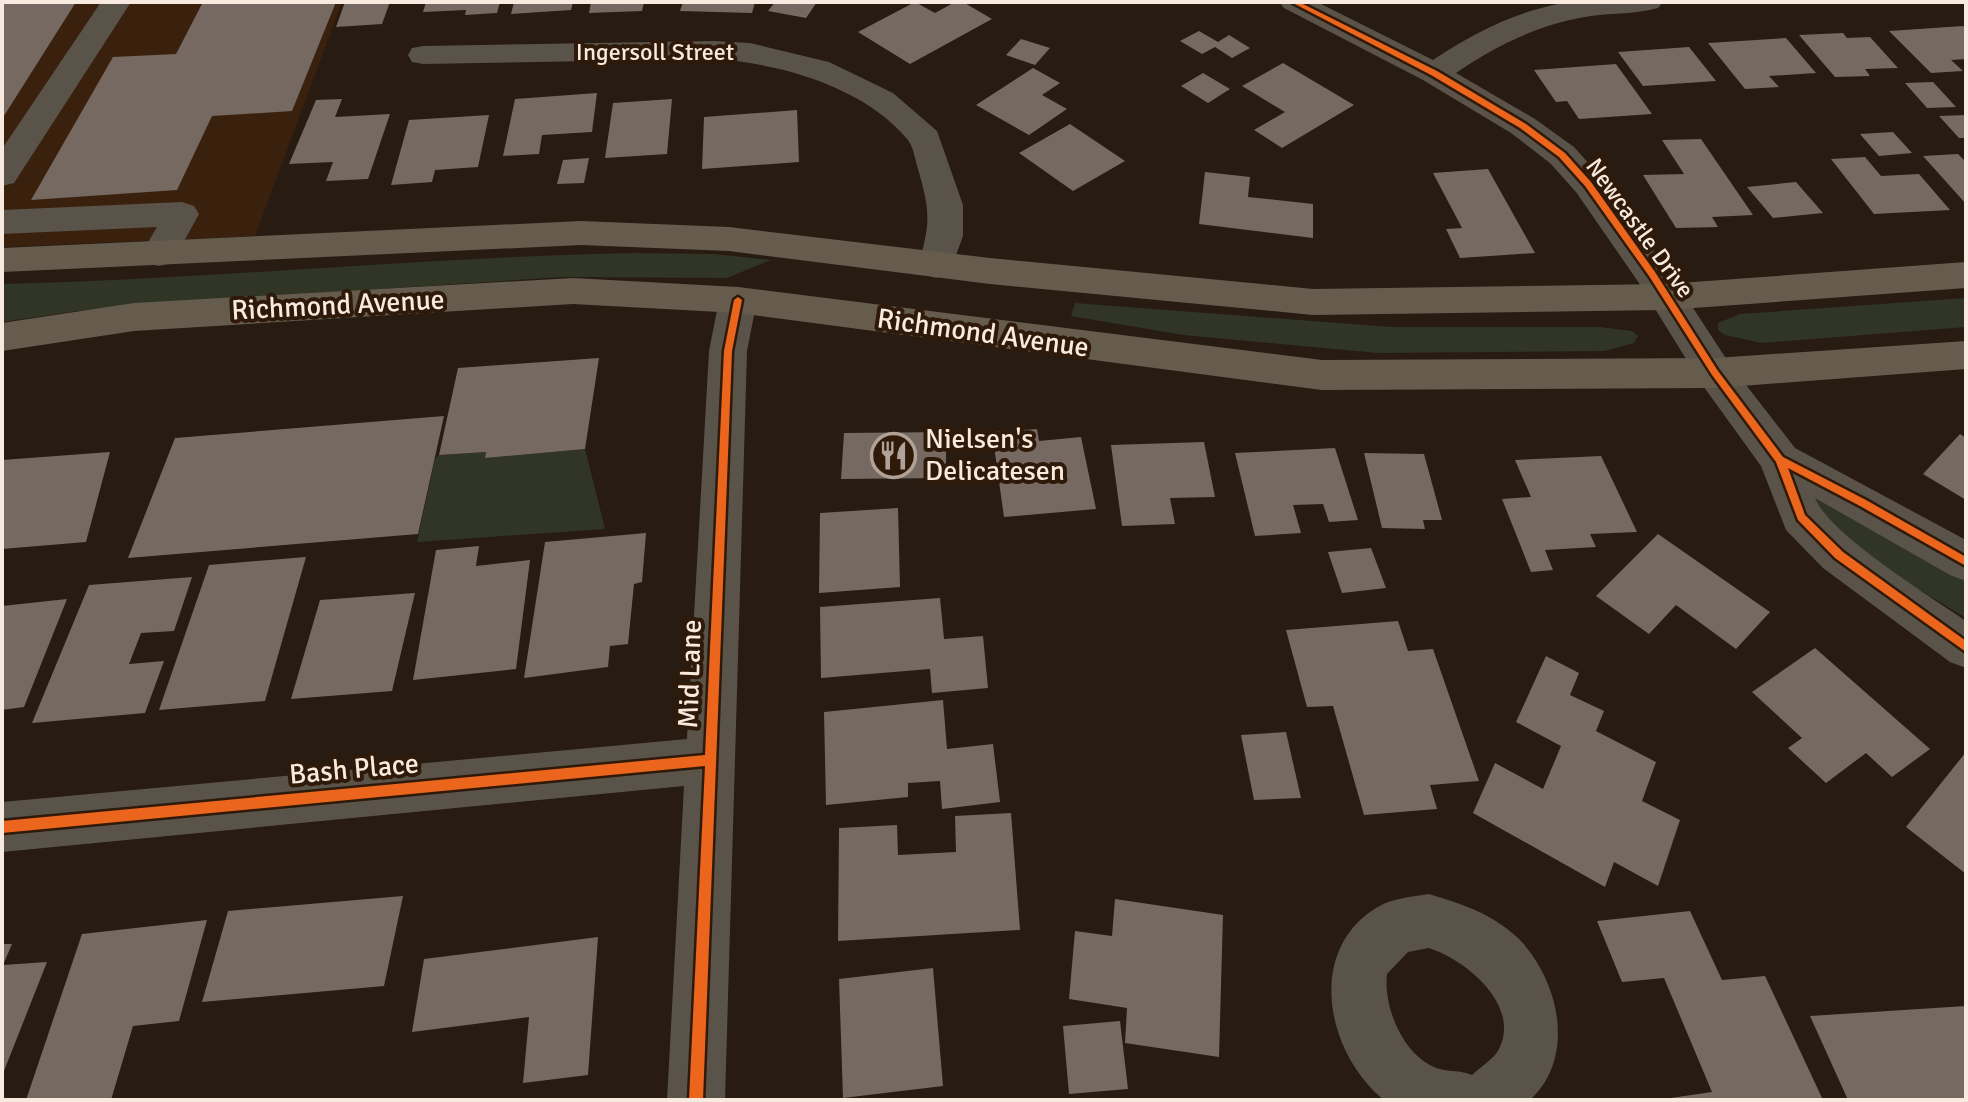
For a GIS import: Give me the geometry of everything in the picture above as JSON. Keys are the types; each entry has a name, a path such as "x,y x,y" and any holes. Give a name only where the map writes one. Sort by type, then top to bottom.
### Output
{"main road":[{"path":"2,260 581,233 729,239 990,271 1313,302 1666,297 1966,275"},
{"path":"735,314 741,290 773,269 802,269 872,279 990,271"},
{"name":"Richmond Avenue","path":"2,337 134,317 573,291 735,314 1322,375 1715,373 1966,355"}],"street":[{"path":"2,175 116,2"},
{"name":"Newcastle Drive","path":"1294,2 1434,73 1523,126 1562,155 1588,184 1715,373 1780,460 1801,517 1839,555 1966,647"},
{"path":"1434,73 1496,34 1551,14 1648,2"},
{"name":"Ingersoll Street","path":"423,55 714,50 750,52 818,69 882,100 925,138 946,205 945,236 936,265"},
{"path":"2,222 182,214 159,254"},
{"path":"70,258 94,218"},
{"name":"Mid Lane","path":"696,1100 710,760 735,314"},
{"name":"Newcastle Drive","path":"1780,460 1966,562"},
{"name":"Bash Place","path":"2,827 710,760"},
{"path":"1462,1100 1432,1096 1401,1078 1378,1053 1362,1022 1357,990 1363,959 1382,936 1407,923 1438,922 1470,932 1498,955 1523,989 1532,1029 1524,1067 1500,1093 1487,1100"}],"shaded area":[{"path":"2,2 342,2 255,236 2,247"}],"green space":[{"path":"633,253 714,254 771,260 727,278 563,277 197,301 78,311 2,322 2,284"},
{"path":"1966,298 1966,327 1762,343 1725,335 1718,330 1718,323 1740,314"},
{"path":"1075,303 1391,327 1600,327 1632,331 1638,336 1634,343 1605,351 1378,353 1183,335 1071,316"},
{"path":"585,449 605,529 417,542 435,459 439,455 486,452 485,458"},
{"path":"1819,496 1966,576 1966,618 1854,550 1810,500"}],"building":[{"path":"2,2 76,2 2,119"},
{"path":"203,2 336,2 292,111 212,116 177,190 31,200 113,57 176,54"},
{"path":"345,2 390,2 382,24 336,27"},
{"path":"426,2 500,2 497,13 465,15 466,10 423,12"},
{"path":"514,2 573,2 571,10 511,14"},
{"path":"591,2 644,2 642,11 589,13"},
{"path":"683,2 755,2 752,13 680,11"},
{"path":"775,2 817,2 806,18 768,11"},
{"path":"915,2 935,13 955,2 963,2 992,19 910,64 858,32"},
{"path":"1963,26 1966,29 1966,59 1951,60 1963,71 1931,73 1889,31"},
{"path":"1199,31 1218,42 1229,35 1250,48 1232,58 1215,47 1202,54 1180,41"},
{"path":"1843,33 1847,38 1870,37 1898,68 1865,69 1870,76 1835,77 1799,35"},
{"path":"1786,38 1816,73 1769,76 1779,87 1745,89 1708,43"},
{"path":"1021,39 1050,48 1035,65 1006,55"},
{"path":"1689,47 1716,81 1643,86 1618,52"},
{"path":"1283,63 1354,105 1282,148 1254,130 1285,112 1242,86"},
{"path":"1616,64 1652,114 1579,119 1567,101 1556,102 1534,70"},
{"path":"1033,68 1060,83 1042,95 1067,109 1029,135 976,105"},
{"path":"1203,73 1230,89 1208,103 1181,86"},
{"path":"1933,82 1956,107 1927,108 1905,83"},
{"path":"597,93 592,132 542,135 539,154 503,156 515,99"},
{"path":"342,99 335,117 390,114 368,179 326,181 333,162 289,164 316,100"},
{"path":"672,99 667,154 605,158 613,103"},
{"path":"797,110 799,162 702,169 704,117"},
{"path":"489,115 478,167 435,170 432,182 391,185 409,120"},
{"path":"1966,115 1966,138 1959,138 1939,116"},
{"path":"1070,124 1125,161 1073,191 1019,153"},
{"path":"1893,132 1912,153 1879,156 1860,134"},
{"path":"1701,139 1753,215 1712,217 1718,227 1676,228 1643,175 1684,174 1662,140"},
{"path":"1958,154 1966,162 1966,204 1923,156"},
{"path":"1865,157 1881,176 1919,174 1950,210 1874,214 1831,159"},
{"path":"589,158 584,183 557,184 563,160"},
{"path":"1488,169 1535,253 1460,258 1446,229 1462,228 1433,173"},
{"path":"1205,172 1250,177 1248,197 1313,204 1313,238 1199,224"},
{"path":"1796,182 1823,213 1773,218 1747,187"},
{"path":"599,358 585,449 485,458 486,452 439,455 458,368"},
{"path":"444,416 418,534 128,558 175,438"},
{"path":"1037,429 1039,441 1081,437 1096,509 1004,517 992,432"},
{"name":"Nielsen's Delicatesen","path":"946,432 946,478 841,479 844,433"},
{"path":"1960,434 1966,438 1966,500 1923,474"},
{"path":"1204,442 1215,497 1170,498 1175,524 1122,526 1111,445"},
{"path":"1335,448 1358,520 1329,522 1323,504 1293,505 1301,533 1255,536 1235,453"},
{"path":"110,452 86,542 2,549 2,460"},
{"path":"1364,453 1424,454 1442,520 1423,520 1425,529 1382,528"},
{"path":"1601,456 1637,532 1590,534 1596,547 1545,550 1553,570 1531,572 1502,499 1531,497 1515,460"},
{"path":"898,508 900,587 819,593 820,513"},
{"path":"646,533 642,582 634,584 628,644 610,646 608,667 524,678 545,542"},
{"path":"1658,534 1770,612 1736,649 1676,605 1649,634 1596,596"},
{"path":"479,546 476,566 530,560 516,669 413,680 436,550"},
{"path":"1371,548 1386,588 1342,593 1328,552"},
{"path":"306,557 265,701 159,710 209,565"},
{"path":"192,577 174,631 141,633 129,664 164,661 145,713 32,723 89,585"},
{"path":"415,593 392,691 291,699 320,600"},
{"path":"940,598 944,639 983,636 988,688 932,693 930,669 821,678 820,607"},
{"path":"67,599 24,707 2,710 2,606"},
{"path":"1398,621 1408,651 1433,649 1479,781 1430,785 1437,809 1364,815 1333,706 1307,707 1286,630"},
{"path":"1815,648 1930,749 1892,777 1866,753 1826,783 1788,748 1802,738 1752,692"},
{"path":"1546,656 1579,673 1570,695 1604,711 1596,731 1656,762 1642,801 1680,820 1658,886 1614,862 1605,887 1473,813 1495,763 1543,789 1561,746 1516,722"},
{"path":"943,700 947,749 993,744 1000,802 942,809 940,781 908,783 908,797 826,805 824,712"},
{"path":"1286,732 1301,798 1254,800 1241,735"},
{"path":"1966,752 1966,874 1906,827"},
{"path":"1011,813 1020,930 838,941 839,828 897,825 898,855 956,852 955,816"},
{"path":"403,896 384,986 202,1002 228,911"},
{"path":"1115,899 1223,915 1219,1057 1125,1043 1127,1008 1069,999 1075,931 1112,936"},
{"path":"1690,911 1722,980 1765,976 1823,1100 1657,1100 1712,1092 1664,978 1622,982 1597,921"},
{"path":"207,920 179,1021 133,1026 111,1100 26,1100 82,934"},
{"path":"598,937 588,1075 523,1083 529,1017 412,1032 424,959"},
{"path":"2,944 12,944 3,965 47,962 2,1076"},
{"path":"933,968 943,1086 843,1098 839,979"},
{"path":"1966,1006 1966,1100 1848,1100 1810,1016"},
{"path":"1120,1021 1128,1089 1069,1094 1063,1026"}],"cycle path":[{"path":"1294,2 1434,73 1523,126 1562,155 1588,184 1652,274 1715,373 1780,460 1801,517 1839,555 1966,647"},
{"path":"696,1100 728,351 738,300"},
{"path":"1780,460 1966,562"},
{"path":"2,827 710,760"}],"place":[{"name":"Nielsen's Delicatesen","path":"894,455"}]}
